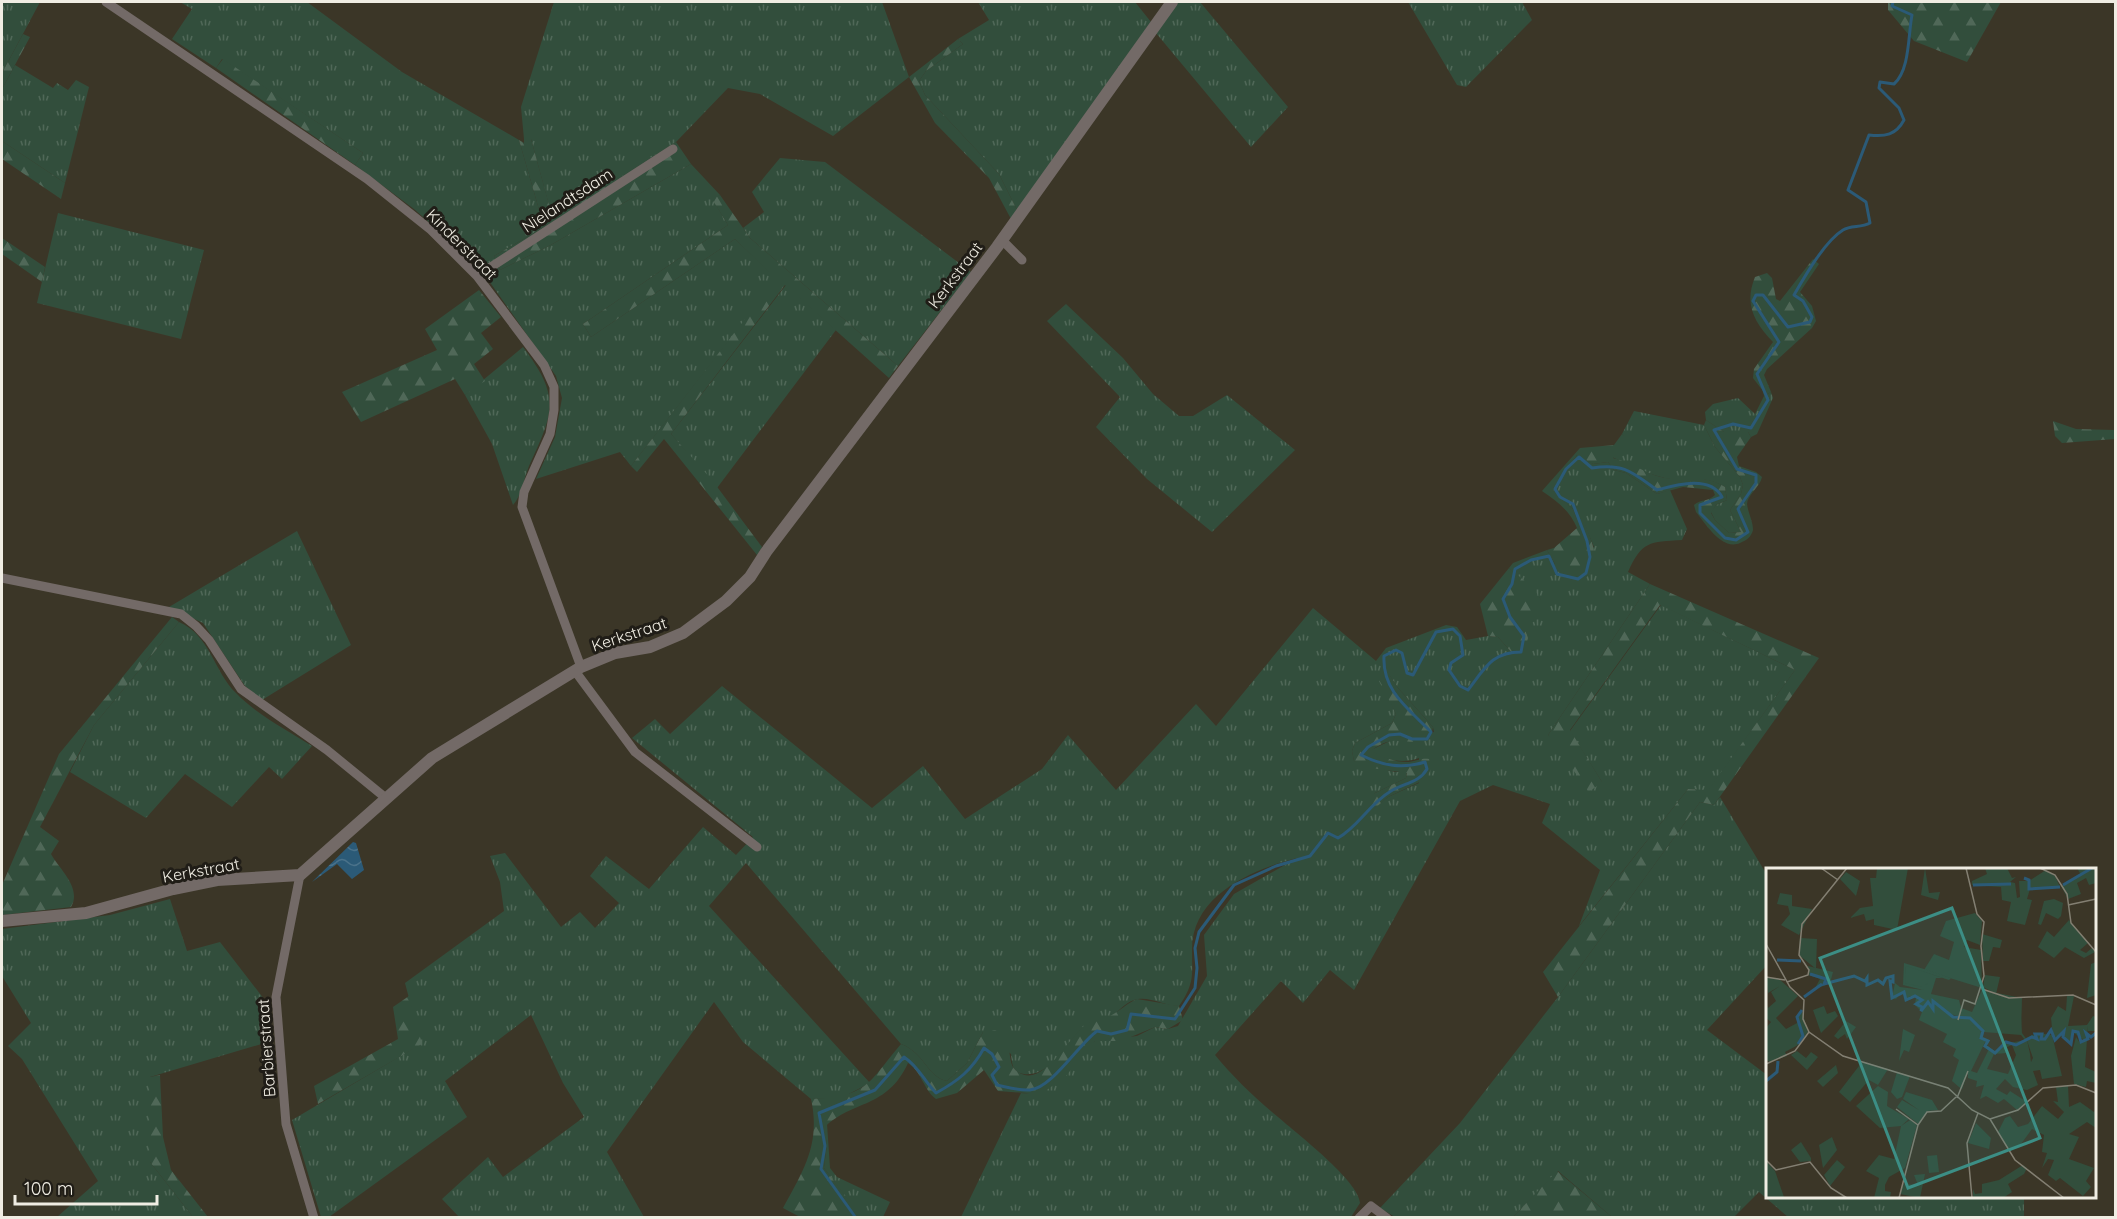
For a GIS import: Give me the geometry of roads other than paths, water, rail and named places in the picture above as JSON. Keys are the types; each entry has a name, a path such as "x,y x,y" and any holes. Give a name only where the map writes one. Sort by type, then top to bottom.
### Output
{"street":[{"name":"Kinderstraat","path":"106,2 367,179 431,230 477,276 544,365 554,387 554,410 550,434 524,492 522,507 578,669 635,752 757,847"},
{"name":"Kerkstraat","path":"2,921 86,913 173,889 217,880 300,875 432,758 578,669 615,654 650,647 683,633 726,601 750,577 772,543 1002,240 1172,2"},
{"name":"Nielandtsdam","path":"477,276 673,149"},
{"path":"1002,240 1022,260"},
{"path":"2,578 181,615 196,626 208,640 241,689 327,750 387,799"},
{"name":"Barbierstraat","path":"300,875 276,997 286,1124 314,1218"},
{"path":"1359,1218 1371,1206 1387,1218"}],"water":[{"path":"353,842 356,843 364,870 352,879 337,864 312,882"}],"waterway":[{"path":"856,1218 821,1169 825,1146 819,1113 875,1090 904,1057 914,1065 936,1093 964,1074 975,1063 984,1048 992,1054 999,1067 992,1075 997,1085 1030,1090 1047,1082 1097,1031 1111,1034 1127,1030 1131,1014 1175,1019 1195,988 1197,968 1195,948 1199,932 1234,885 1276,866 1310,856 1328,833 1338,838 1383,796 1424,774 1427,769 1425,762 1393,765 1377,762 1361,755 1368,747 1389,735 1400,734 1412,739 1427,739 1431,732 1392,689 1387,679 1384,656 1396,650 1402,653 1407,673 1413,675 1436,632 1453,629 1460,636 1463,655 1451,663 1449,670 1460,686 1468,690 1496,658 1521,652 1524,636 1510,617 1503,599 1512,584 1515,569 1531,560 1549,556 1557,574 1578,579 1586,573 1590,557 1587,541 1573,504 1560,497 1555,489 1566,469 1579,457 1592,468 1612,467 1627,470 1657,490 1692,483 1709,486 1717,490 1722,497 1700,505 1700,513 1725,538 1736,540 1748,532 1738,509 1756,483 1756,475 1737,469 1714,430 1733,424 1751,428 1768,400 1757,374 1779,342 1753,301 1756,295 1763,295 1788,327 1810,322 1812,317 1803,301 1794,295 1804,278 1822,250 1836,235 1846,228 1870,223 1866,202 1848,190 1869,135 1890,134 1904,120 1899,108 1879,88 1880,82 1894,84 1899,78 1908,52 1912,15 1892,6 1893,2"}]}
